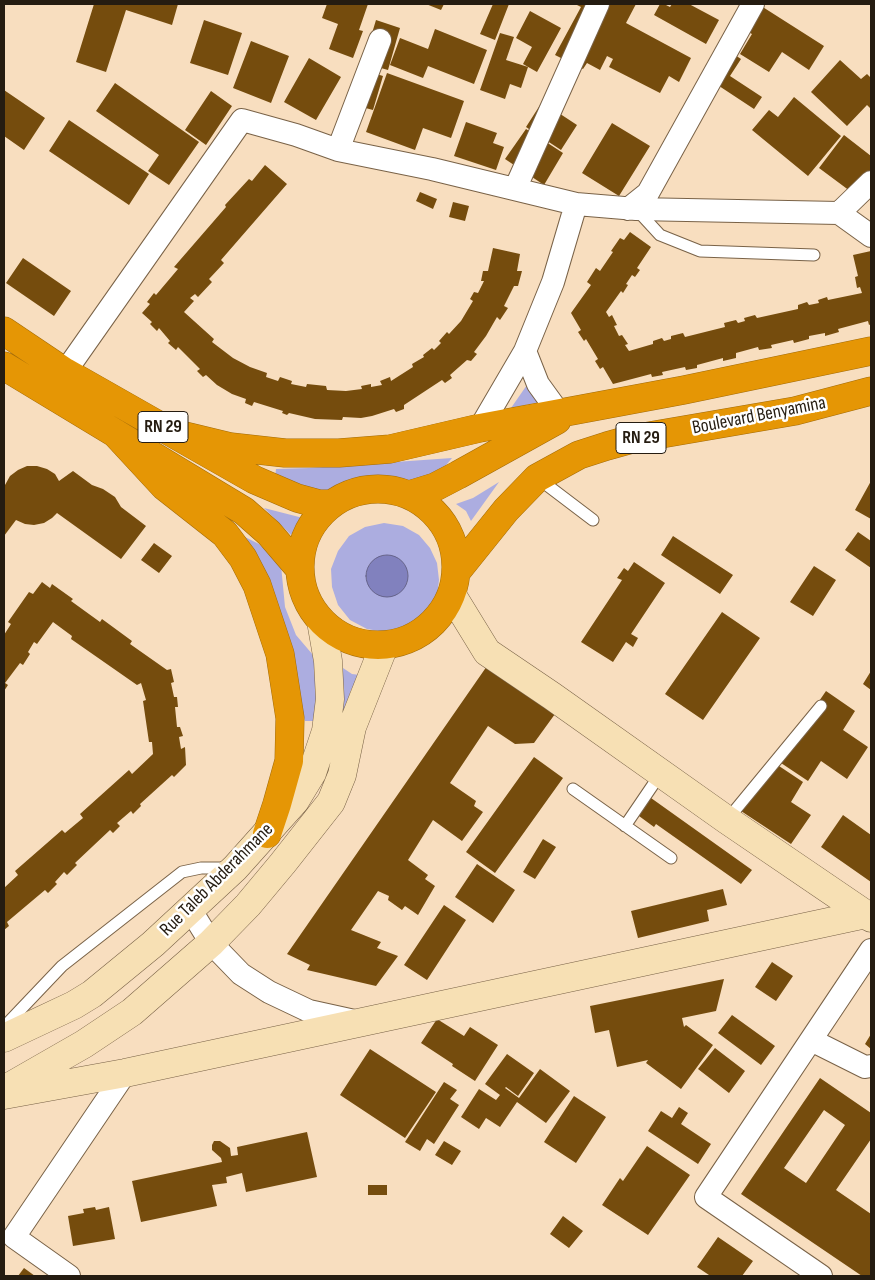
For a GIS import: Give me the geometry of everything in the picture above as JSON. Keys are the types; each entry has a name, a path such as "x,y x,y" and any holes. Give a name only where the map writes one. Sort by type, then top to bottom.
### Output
{"highway":[{"name":"RN 29","path":"4,331 65,372 234,468 276,490 319,504 331,504"},
{"name":"RN 29","path":"409,495 435,487 484,462 567,411 684,390 871,351"},
{"name":"RN 29","path":"4,366 244,511 269,533 299,568"},
{"name":"Boulevard Benyamina","path":"454,583 506,510 537,478 579,455 632,439 795,411 871,391"},
{"path":"173,433 230,447 285,453 339,454 390,449 480,428 567,411"},
{"path":"435,487 480,428"},
{"path":"115,433 164,486 225,534 243,558 257,585 280,654 290,718 289,761 267,834"},
{"path":"369,489 389,490 409,495 429,508 444,526 454,548 454,583 441,615 425,630 406,641 384,646 361,644 339,636 321,621 305,597 299,568 307,532 331,504 349,494 369,489"}],"street":[{"path":"515,189 598,4"},
{"path":"632,209 648,193 753,4"},
{"path":"338,150 380,40"},
{"path":"65,372 242,120 296,135 338,150 432,169 576,204 632,209 839,213 871,236"},
{"path":"839,213 871,182"},
{"path":"480,428 526,351 553,282 576,204"},
{"path":"526,351 538,384 567,411"},
{"path":"454,583 486,652 869,916"},
{"name":"Rue Taleb Abderahmane","path":"4,1038 74,1005 92,994 153,944 235,868 295,801 312,773 326,731 330,699 328,661 321,621"},
{"name":"Rue Taleb Abderahmane","path":"4,1091 84,1044 132,1012 211,943 248,904 331,802 342,776 352,727 384,646"},
{"path":"190,909 211,943 241,974 269,992 309,1011 359,1022"},
{"path":"4,1095 125,1073 359,1022 869,916"},
{"path":"820,1276 706,1197 871,950"},
{"path":"810,1040 865,1067 871,1066"},
{"path":"69,1276 14,1237 125,1073"}],"lane":[{"path":"632,209 660,235 700,251 814,255"},
{"path":"537,478 593,520"},
{"path":"728,820 821,706"},
{"path":"625,826 661,773"},
{"path":"573,789 671,858"},
{"path":"4,1027 62,966 182,872 202,868 235,868"}],"shaded area":[{"path":"529,382 540,402 511,408"},
{"path":"452,458 432,482 406,481 383,477 338,490 310,491 275,478 276,469"},
{"path":"499,482 471,521 466,511 456,504 473,498"},
{"path":"264,508 303,518 291,535"},
{"path":"384,523 403,526 419,535 430,548 437,563 439,580 437,596 429,611 417,622 401,630 385,632 367,629 350,620 338,605 332,587 331,569 338,551 349,536 365,527","holes":["388,555 408,571 407,584 366,579 369,565 381,556"]},
{"path":"243,536 259,544 281,565 285,607 296,635 313,655 318,679 315,721 305,721 291,671"},
{"path":"387,555 402,561 408,576 402,591 387,597 372,591 366,576 372,561"},
{"path":"343,668 352,674 360,675 351,690 340,724"}],"building":[{"path":"94,4 178,4 172,25 126,10 106,72 76,62"},
{"path":"327,4 368,4 359,30 363,31 353,58 329,49 338,24 322,18"},
{"path":"426,4 444,4 441,10"},
{"path":"493,4 509,4 495,40 480,34"},
{"path":"575,4 636,4 626,23 691,58 679,82 669,76 660,93 609,67 613,59 607,56 600,70 587,63 583,69 555,55 581,7"},
{"path":"660,4 670,7 672,4 689,4 719,20 706,44 654,15"},
{"path":"758,4 824,46 809,70 782,52 769,72 740,54 752,34 743,29"},
{"path":"530,11 561,28 537,72 523,64 532,47 516,38"},
{"path":"204,20 242,33 228,75 190,63"},
{"path":"376,20 400,28 388,70 363,63"},
{"path":"435,29 487,50 474,84 428,66 423,78 390,65 400,38 428,49"},
{"path":"500,33 514,37 506,60 528,67 521,88 510,84 505,99 480,90"},
{"path":"251,41 289,56 271,103 233,88"},
{"path":"729,51 741,59 730,76 762,97 754,109 710,80"},
{"path":"309,58 341,77 316,120 284,102"},
{"path":"840,60 861,79 867,74 871,78 871,109 867,105 847,126 811,92"},
{"path":"357,68 383,76 373,110 347,103"},
{"path":"387,73 464,101 451,138 423,128 415,150 366,132"},
{"path":"115,83 199,142 169,185 148,171 159,155 96,111"},
{"path":"4,90 45,118 24,150 4,136"},
{"path":"211,91 232,106 206,145 185,130"},
{"path":"794,97 841,136 808,176 752,130 769,110 778,117"},
{"path":"542,102 577,125 561,150 526,127"},
{"path":"69,120 149,174 129,205 49,151"},
{"path":"466,122 497,133 493,143 504,147 496,170 454,156"},
{"path":"612,123 650,146 619,196 582,173"},
{"path":"526,129 563,153 544,185 505,159"},
{"path":"844,135 871,156 871,170 854,194 819,168"},
{"path":"265,165 287,184 221,260 224,263 209,279 212,282 198,297 195,294 190,298 194,301 184,312 214,339 212,342 233,358 267,373 266,377 278,381 280,377 292,381 291,384 306,387 307,384 326,386 327,390 346,391 362,389 361,386 371,384 371,387 382,385 380,381 390,377 391,381 413,367 412,364 424,357 423,355 432,348 434,350 441,343 439,341 447,332 449,334 461,321 473,301 470,299 474,292 478,293 484,281 481,281 483,271 488,271 493,248 520,254 517,271 522,271 518,286 514,286 504,306 508,308 500,320 497,317 474,352 477,354 471,361 467,360 450,375 452,378 445,383 442,380 404,405 404,409 396,412 394,409 361,418 343,417 342,420 315,419 289,413 287,415 282,413 283,411 254,402 252,406 245,403 246,399 232,394 217,385 206,375 203,377 197,371 200,369 178,347 176,350 168,343 170,341 159,328 157,331 150,324 152,322 142,313 150,304 147,302 154,293 156,295 178,269 174,267 226,207 225,205 249,179 252,181"},
{"path":"420,192 437,199 433,209 416,201"},
{"path":"453,202 469,206 465,221 449,217"},
{"path":"630,232 651,247 637,268 640,270 635,277 632,275 623,293 621,291 606,312 609,317 612,315 617,325 614,326 619,336 622,335 628,344 625,345 629,351 653,344 653,341 662,338 664,341 671,339 671,336 683,333 685,337 725,327 724,323 736,320 738,323 745,321 744,318 755,315 757,318 798,309 798,305 807,302 809,305 819,303 818,300 827,297 828,300 862,293 860,287 857,288 855,277 858,276 853,255 871,251 871,324 869,325 868,321 838,329 839,332 825,336 825,333 809,336 809,339 794,343 793,340 771,345 772,348 759,350 758,347 736,353 736,358 723,361 723,358 697,365 697,368 686,370 685,367 662,372 663,375 652,377 651,374 613,384 603,367 600,369 595,361 598,359 586,339 584,341 578,332 581,330 571,313 591,285 587,282 596,268 600,271 620,238 624,240"},
{"path":"23,258 71,291 54,316 6,283"},
{"path":"27,466 47,469 55,474 59,481 73,471 92,485 103,489 115,497 121,507 146,526 121,559 57,513 44,523 34,525 16,520 4,536 5,485 10,476"},
{"path":"871,481 871,519 855,510"},
{"path":"858,532 871,541 871,568 845,550"},
{"path":"673,536 733,575 720,594 661,555"},
{"path":"154,543 172,556 159,573 141,560"},
{"path":"634,562 665,583 631,634 638,638 633,647 626,642 613,662 581,642 622,580 617,578 624,568 628,571"},
{"path":"814,566 836,580 813,616 790,602"},
{"path":"42,582 50,588 52,584 73,599 71,601 100,622 102,619 132,641 130,644 167,670 171,669 174,682 171,683 174,697 177,697 178,707 175,707 177,727 180,727 183,736 179,737 181,749 185,747 186,765 140,804 141,806 133,814 131,811 117,823 120,826 113,833 110,830 75,863 77,865 67,875 64,872 55,882 57,884 48,893 45,890 7,922 9,926 4,930 4,888 18,875 15,871 62,830 65,833 83,818 80,814 129,770 132,774 153,754 152,742 149,742 143,701 146,700 141,683 137,685 71,639 72,636 53,622 37,644 34,642 28,652 30,654 23,665 20,663 5,683 8,685 4,691 4,635 11,624 8,622 29,592 33,594"},
{"path":"722,612 760,638 703,720 665,694"},
{"path":"487,666 555,714 534,743 515,744 488,726 450,783 476,801 474,806 483,812 462,841 433,820 408,860 428,875 425,879 435,886 418,915 405,906 402,910 388,900 389,896 378,891 351,930 381,942 377,948 398,956 376,986 307,970 310,965 287,954"},
{"path":"871,671 871,690 863,684"},
{"path":"826,691 855,711 843,730 868,747 847,779 821,761 808,781 778,761"},
{"path":"534,757 563,778 495,873 466,852"},
{"path":"773,762 803,782 791,802 811,815 791,844 741,811"},
{"path":"651,798 752,870 741,884 656,824 654,827 639,816"},
{"path":"843,815 871,835 871,882 821,847"},
{"path":"543,839 556,847 535,879 523,872"},
{"path":"477,864 515,890 493,923 455,897"},
{"path":"723,889 727,905 707,910 709,921 638,938 631,911"},
{"path":"444,905 466,920 427,980 404,965"},
{"path":"772,962 793,976 776,1001 755,987"},
{"path":"724,979 716,1011 682,1018 684,1027 686,1025 713,1045 681,1089 646,1063 648,1060 617,1067 609,1030 595,1033 590,1006"},
{"path":"732,1015 775,1046 761,1065 718,1033"},
{"path":"437,1019 464,1036 470,1027 498,1045 475,1081 421,1043"},
{"path":"871,1034 871,1049 865,1044"},
{"path":"715,1048 745,1071 729,1093 698,1069"},
{"path":"370,1049 436,1092 405,1138 340,1095"},
{"path":"507,1054 534,1073 518,1096 505,1088 519,1098 540,1069 570,1091 546,1123 517,1102 500,1127 486,1118 479,1129 461,1117 479,1089 496,1100 500,1095 485,1084"},
{"path":"820,1078 871,1113 871,1139 836,1190 871,1214 871,1276 862,1276 741,1194","holes":["824,1110 845,1125 806,1183 784,1168"]},
{"path":"444,1082 457,1090 450,1099 459,1105 434,1144 427,1139 420,1151 405,1142"},
{"path":"574,1096 606,1117 576,1163 544,1142"},
{"path":"679,1107 688,1113 681,1124 711,1144 698,1164 648,1131 661,1111 672,1118"},
{"path":"307,1132 317,1177 246,1192 242,1173 226,1177 227,1183 212,1185 217,1206 141,1222 132,1181 222,1162 221,1158 212,1150 214,1141 220,1141 230,1148 231,1156 238,1155 237,1147"},
{"path":"444,1141 461,1151 452,1165 435,1155"},
{"path":"647,1146 690,1175 648,1235 602,1205 620,1178 623,1181"},
{"path":"368,1185 387,1185 387,1195 368,1195"},
{"path":"95,1207 96,1210 109,1207 115,1239 73,1246 68,1216 84,1213 83,1209"},
{"path":"563,1216 583,1231 569,1248 550,1234"},
{"path":"718,1237 753,1261 742,1276 708,1276 697,1267"},
{"path":"24,1268 35,1276 18,1276"}]}
